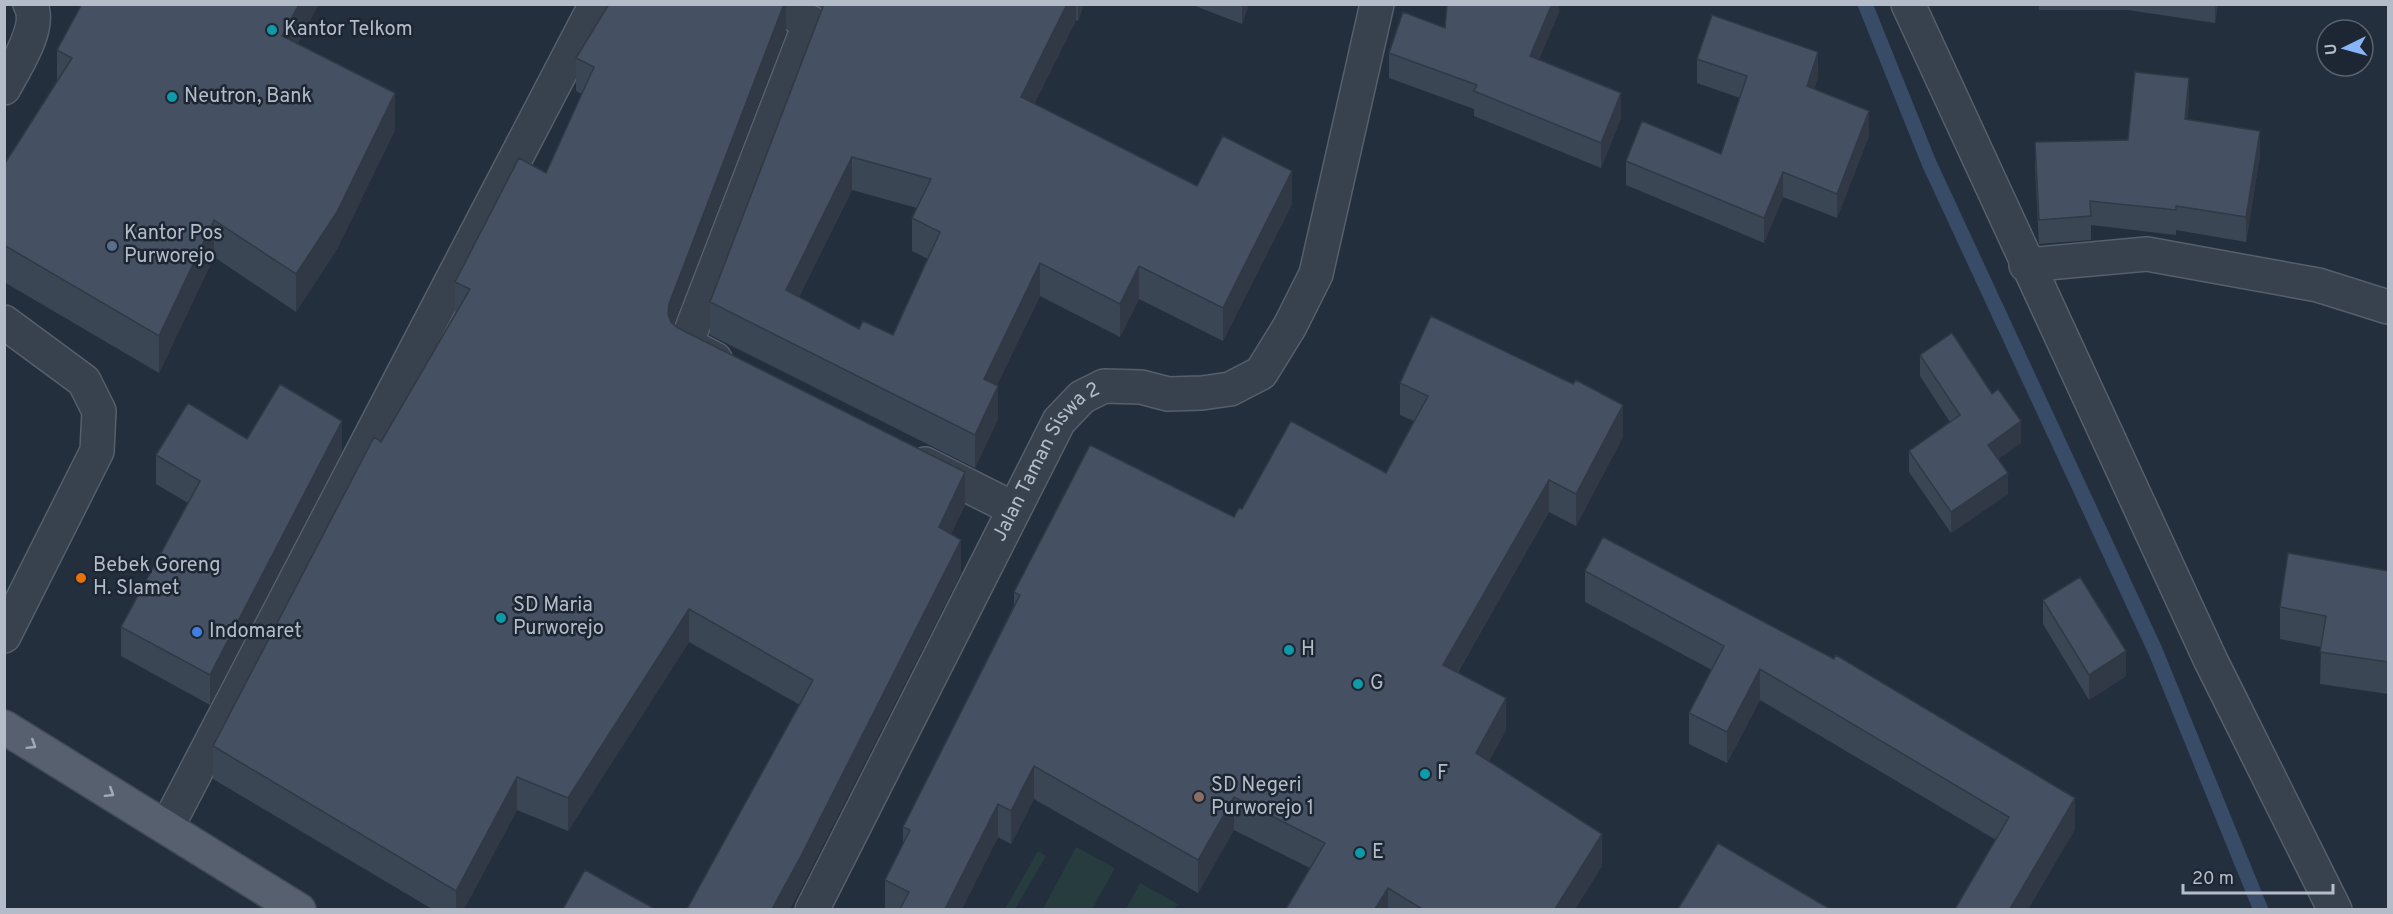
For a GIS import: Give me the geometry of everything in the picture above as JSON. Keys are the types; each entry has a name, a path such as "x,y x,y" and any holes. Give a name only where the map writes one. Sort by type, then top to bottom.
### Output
{"main road":[{"path":"4,727 299,909"}],"street":[{"path":"4,88 34,28 34,10 30,4"},
{"path":"166,827 596,4"},
{"path":"739,371 686,344 810,22 770,4"},
{"name":"Jalan Taman Siswa 2","path":"812,909 1059,421 1082,397 1104,386 1141,387 1168,394 1230,390 1261,373 1290,326 1316,274 1377,4"},
{"path":"1908,4 2026,265 2211,661 2335,909"},
{"path":"2026,265 2147,254 2318,285 2388,307"},
{"path":"4,322 84,381 99,411 97,450 4,636"},
{"path":"898,451 1014,509"}],"green space":[{"path":"1076,847 1115,868 1092,909 1043,909"},
{"path":"1038,851 1046,856 1015,909 1005,909"},
{"path":"1140,883 1178,904 1174,909 1126,909"}],"building":[{"path":"82,4 299,4 282,36 395,93 337,212 296,274 214,220 159,336 4,245 4,165 72,58 57,50"},
{"path":"609,4 784,4 669,304 668,314 671,322 678,328 965,472 939,527 961,540 772,909 687,909 813,680 689,609 568,798 517,777 456,891 213,746 374,437 381,442 470,289 455,282 519,158 546,173 594,67 576,58"},
{"path":"824,4 1067,4 1021,97 1197,186 1223,136 1292,171 1223,308 1139,266 1120,304 1040,263 984,379 998,386 975,435 710,302","holes":["852,157 931,179 912,218 940,232 893,335 863,321 859,329 786,290"]},
{"path":"1447,4 1552,4 1530,56 1621,93 1601,143 1474,91 1477,85 1389,53 1403,12 1445,28"},
{"path":"1712,15 1818,52 1807,86 1869,111 1837,194 1783,172 1764,218 1626,161 1642,121 1721,154 1747,76 1697,59"},
{"path":"2135,72 2189,78 2185,119 2260,131 2246,217 2176,206 2176,210 2090,201 2091,216 2039,220 2035,142 2128,140"},
{"name":"SD Negeri Purworejo 1","path":"1431,316 1573,384 1576,380 1623,405 1576,494 1549,480 1443,665 1506,698 1476,753 1602,834 1555,909 1422,909 1388,888 1375,909 1286,909 1325,843 1234,797 1198,860 1034,766 1011,811 998,804 945,909 900,909 909,892 885,880 910,830 903,827 1020,595 1014,592 1090,445 1234,517 1239,508 1242,509 1291,421 1386,473 1428,396 1400,383"},
{"path":"1952,333 1992,394 1998,389 2021,421 1988,445 2008,473 1951,512 1909,451 1960,415 1920,355"},
{"path":"280,384 342,421 210,675 121,627 200,481 156,455 188,403 247,439"},
{"path":"1603,537 1834,659 1836,655 2075,798 2010,909 1955,909 2009,817 1760,669 1727,732 1689,713 1724,646 1585,571"},
{"path":"2288,553 2388,571 2388,662 2320,652 2326,616 2280,607"},
{"path":"2080,577 2126,651 2089,675 2043,600"},
{"path":"1718,843 1830,909 1678,909"},
{"path":"585,870 655,909 563,909"}],"waterway":[{"path":"1865,4 1929,163 2155,650 2261,910"}],"place":[{"name":"Kantor Telkom","path":"272,30"},
{"name":"Neutron, Bank","path":"172,97"},
{"name":"Kantor Pos Purworejo","path":"112,246"},
{"name":"Bebek Goreng H. Slamet","path":"81,578"},
{"name":"SD Maria Purworejo","path":"501,618"},
{"name":"Indomaret","path":"197,632"},
{"name":"H","path":"1289,650"},
{"name":"G","path":"1358,684"},
{"name":"F","path":"1425,774"},
{"name":"SD Negeri Purworejo 1","path":"1199,797"},
{"name":"E","path":"1360,853"}]}
